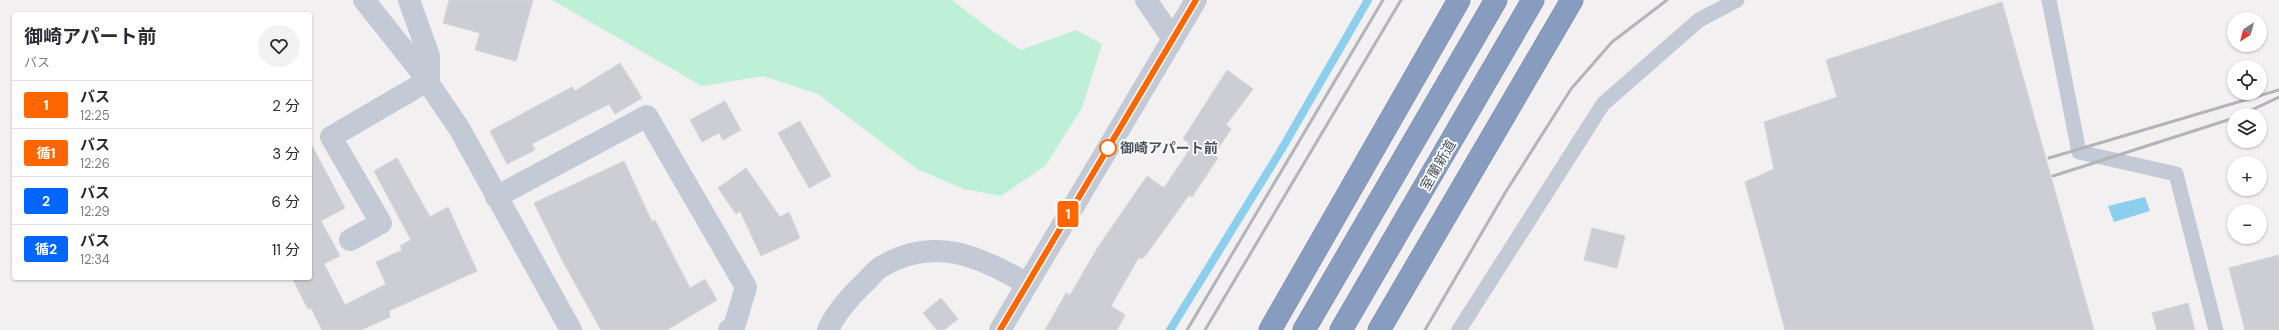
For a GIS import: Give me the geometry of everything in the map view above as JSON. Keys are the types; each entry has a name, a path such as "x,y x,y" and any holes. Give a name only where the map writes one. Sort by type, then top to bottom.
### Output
{"highway":[{"path":"1270,330 1459,0"},
{"path":"1304,330 1496,0"},
{"name":"室蘭新道","path":"1341,330 1533,0"},
{"path":"1379,330 1572,0"}],"street":[{"path":"364,0 428,82 459,128 571,330"},
{"path":"409,0 429,56 428,82"},
{"path":"1146,0 1173,39"},
{"path":"1000,330 1196,0"},
{"path":"350,240 381,222 331,137 428,82"},
{"path":"496,197 647,116 746,287 734,327 729,330"},
{"path":"828,330 852,296 880,267 923,252 959,252 995,265 1027,284"}],"lane":[{"path":"1459,330 1603,104 1699,20 1737,0"},
{"path":"2049,0 2079,152 2176,174 2216,330"}],"green space":[{"path":"552,0 952,0 991,30 1021,50 1076,30 1102,44 1082,108 1045,166 1001,196 964,189 917,169 818,94 763,76 702,86"}],"water":[{"path":"2145,197 2150,211 2114,222 2108,206"}],"building":[{"path":"449,0 533,0 516,61 475,50 480,33 443,23"},
{"path":"2002,2 2094,330 1785,330 1745,182 1774,169 1764,122 1837,97 1826,60"},
{"path":"620,63 642,98 615,114 609,104 532,144 535,150 507,164 490,131 572,87 575,91"},
{"path":"1227,70 1253,89 1226,125 1231,129 1214,155 1218,158 1192,197 1189,195 1146,255 1141,259 1139,257 1111,306 1125,315 1117,330 1045,330 1066,293 1070,295 1098,247 1147,176 1164,188 1190,149 1186,146 1189,143 1183,139"},
{"path":"725,101 741,130 723,140 719,133 702,142 690,120"},
{"path":"800,121 831,176 809,188 778,133"},
{"path":"312,146 345,208 321,221 340,256 324,264 345,305 386,284 376,262 402,250 400,246 411,240 374,171 397,158 430,217 448,207 477,271 389,311 390,317 361,330 322,330 311,308 308,309 293,280 312,280"},
{"path":"624,161 652,222 655,220 690,288 705,279 717,300 667,330 601,330 563,262 534,203"},
{"path":"746,168 780,217 789,212 800,238 761,256 740,211 736,214 718,188"},
{"path":"1592,228 1625,236 1617,268 1584,260"},
{"path":"2279,255 2279,330 2245,330 2229,268"},
{"path":"941,298 958,319 944,330 937,330 923,313"},
{"path":"2188,303 2195,330 2157,330 2152,313"}],"waterway":[{"path":"1170,330 1280,152 1368,0"}],"railway":[{"path":"1187,330 1383,0"},
{"path":"1205,330 1401,0"},
{"path":"1425,330 1505,193 1571,89 1612,42 1667,0"},
{"path":"2049,158 2279,90"},
{"path":"2256,108 2279,97"},
{"path":"2053,176 2227,120"}],"bus line":[{"name":"1","path":"1000,330 1196,0"}],"place":[{"name":"御崎アパート前","path":"1108,148"}]}
